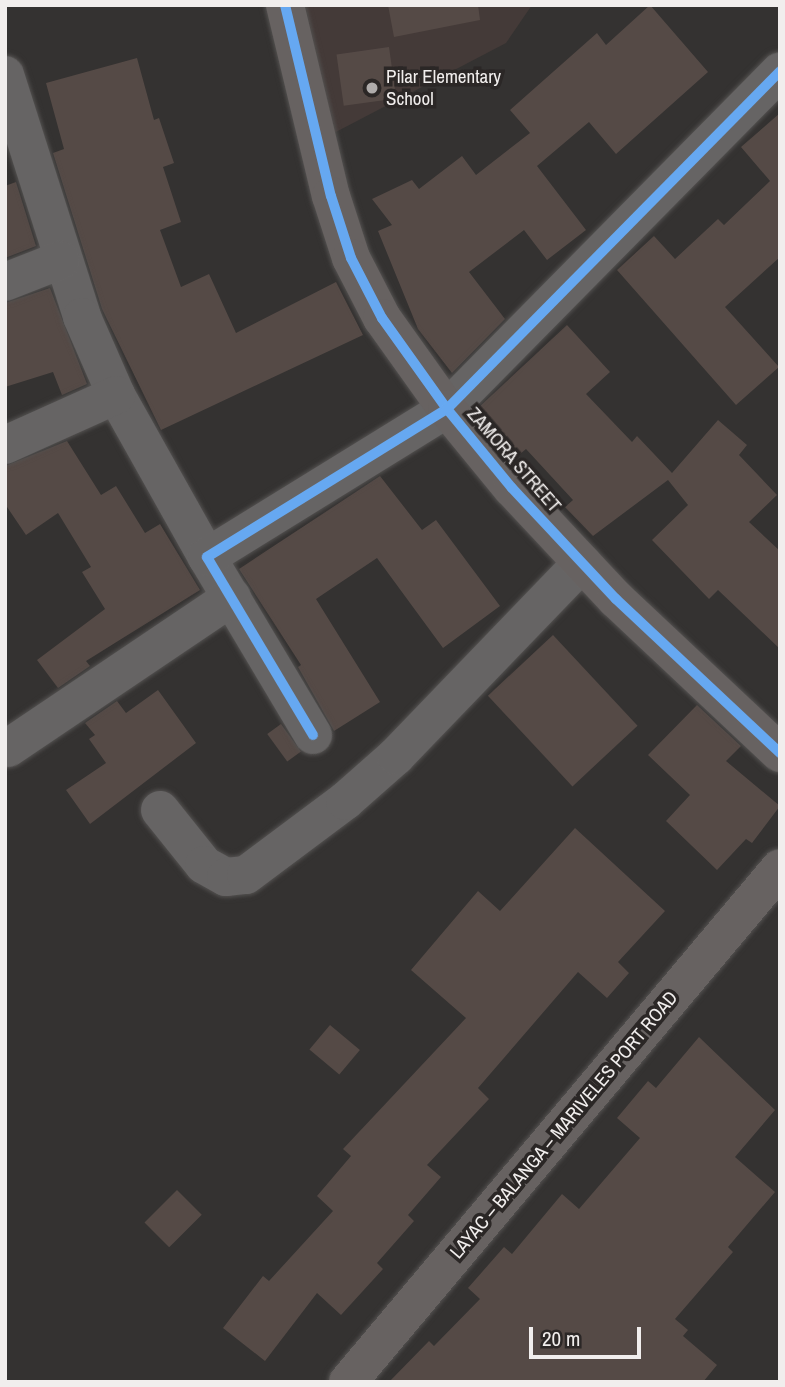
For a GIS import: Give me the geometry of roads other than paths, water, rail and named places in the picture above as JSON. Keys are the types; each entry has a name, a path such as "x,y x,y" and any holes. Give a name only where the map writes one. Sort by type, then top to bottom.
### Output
{"street":[{"name":"ZAMORA STREET","path":"285,5 331,196 351,258 382,318 447,409 582,563 780,753"},
{"path":"207,557 447,409 780,71"},
{"path":"5,75 61,260 116,396 207,557 313,735"},
{"path":"5,282 61,260"},
{"path":"5,445 116,396"},
{"path":"160,810 204,865 226,877 246,875 345,801 396,756 582,563"},
{"path":"8,748 232,597"},
{"name":"LAYAC – BALANGA – MARIVELES PORT ROAD","path":"348,1382 780,868"}],"place":[{"name":"Pilar Elementary School","path":"372,88"}]}
